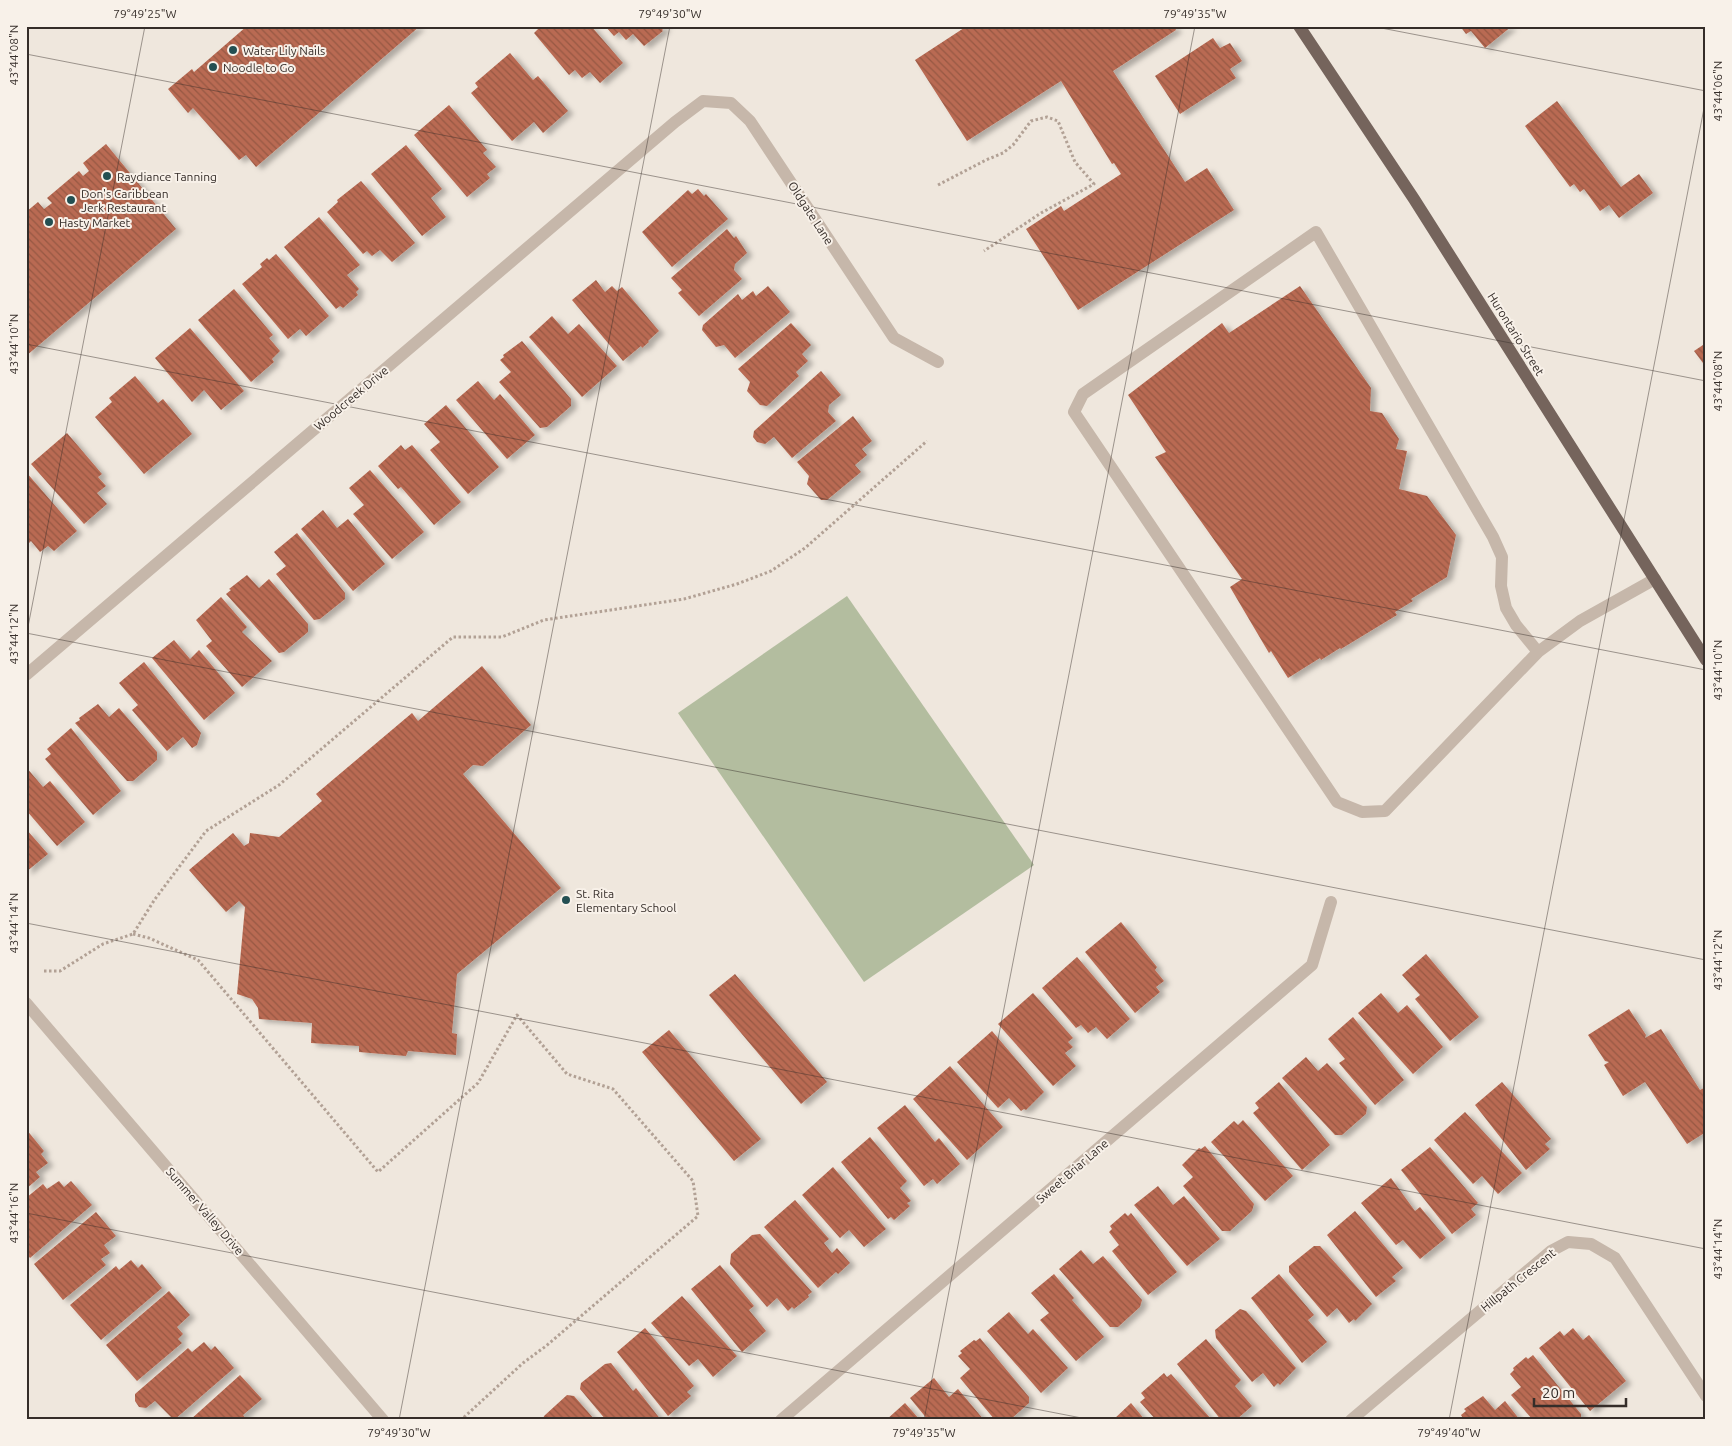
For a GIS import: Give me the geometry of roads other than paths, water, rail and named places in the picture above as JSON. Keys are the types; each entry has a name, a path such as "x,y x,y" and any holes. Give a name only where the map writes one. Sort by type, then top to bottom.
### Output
{"main road":[{"name":"Hurontario Street","path":"1299,26 1414,199 1706,660"}],"street":[{"name":"Oldgate Lane","path":"675,122 703,101 731,103 750,121 894,338 938,362"},
{"name":"Woodcreek Drive","path":"26,675 675,122"},
{"path":"1538,652 1516,625 1506,608 1501,586 1502,557 1493,537 1316,232 1083,394 1074,412 1337,802 1362,812 1385,811 1538,652 1580,621 1655,579"},
{"name":"Sweet Briar Lane","path":"780,1420 1312,965 1332,902"},
{"name":"Summer Valley Drive","path":"26,1003 383,1420"},
{"name":"Hillpath Crescent","path":"1351,1420 1551,1251 1568,1242 1591,1244 1615,1258 1706,1396"}],"place":[{"name":"Water Lily Nails","path":"233,50"},
{"name":"Noodle to Go","path":"213,67"},
{"name":"Raydiance Tanning","path":"107,176"},
{"name":"Don's Caribbean Jerk Restaurant","path":"71,200"},
{"name":"Hasty Market","path":"49,222"},
{"name":"St. Rita Elementary School","path":"566,900"}]}
